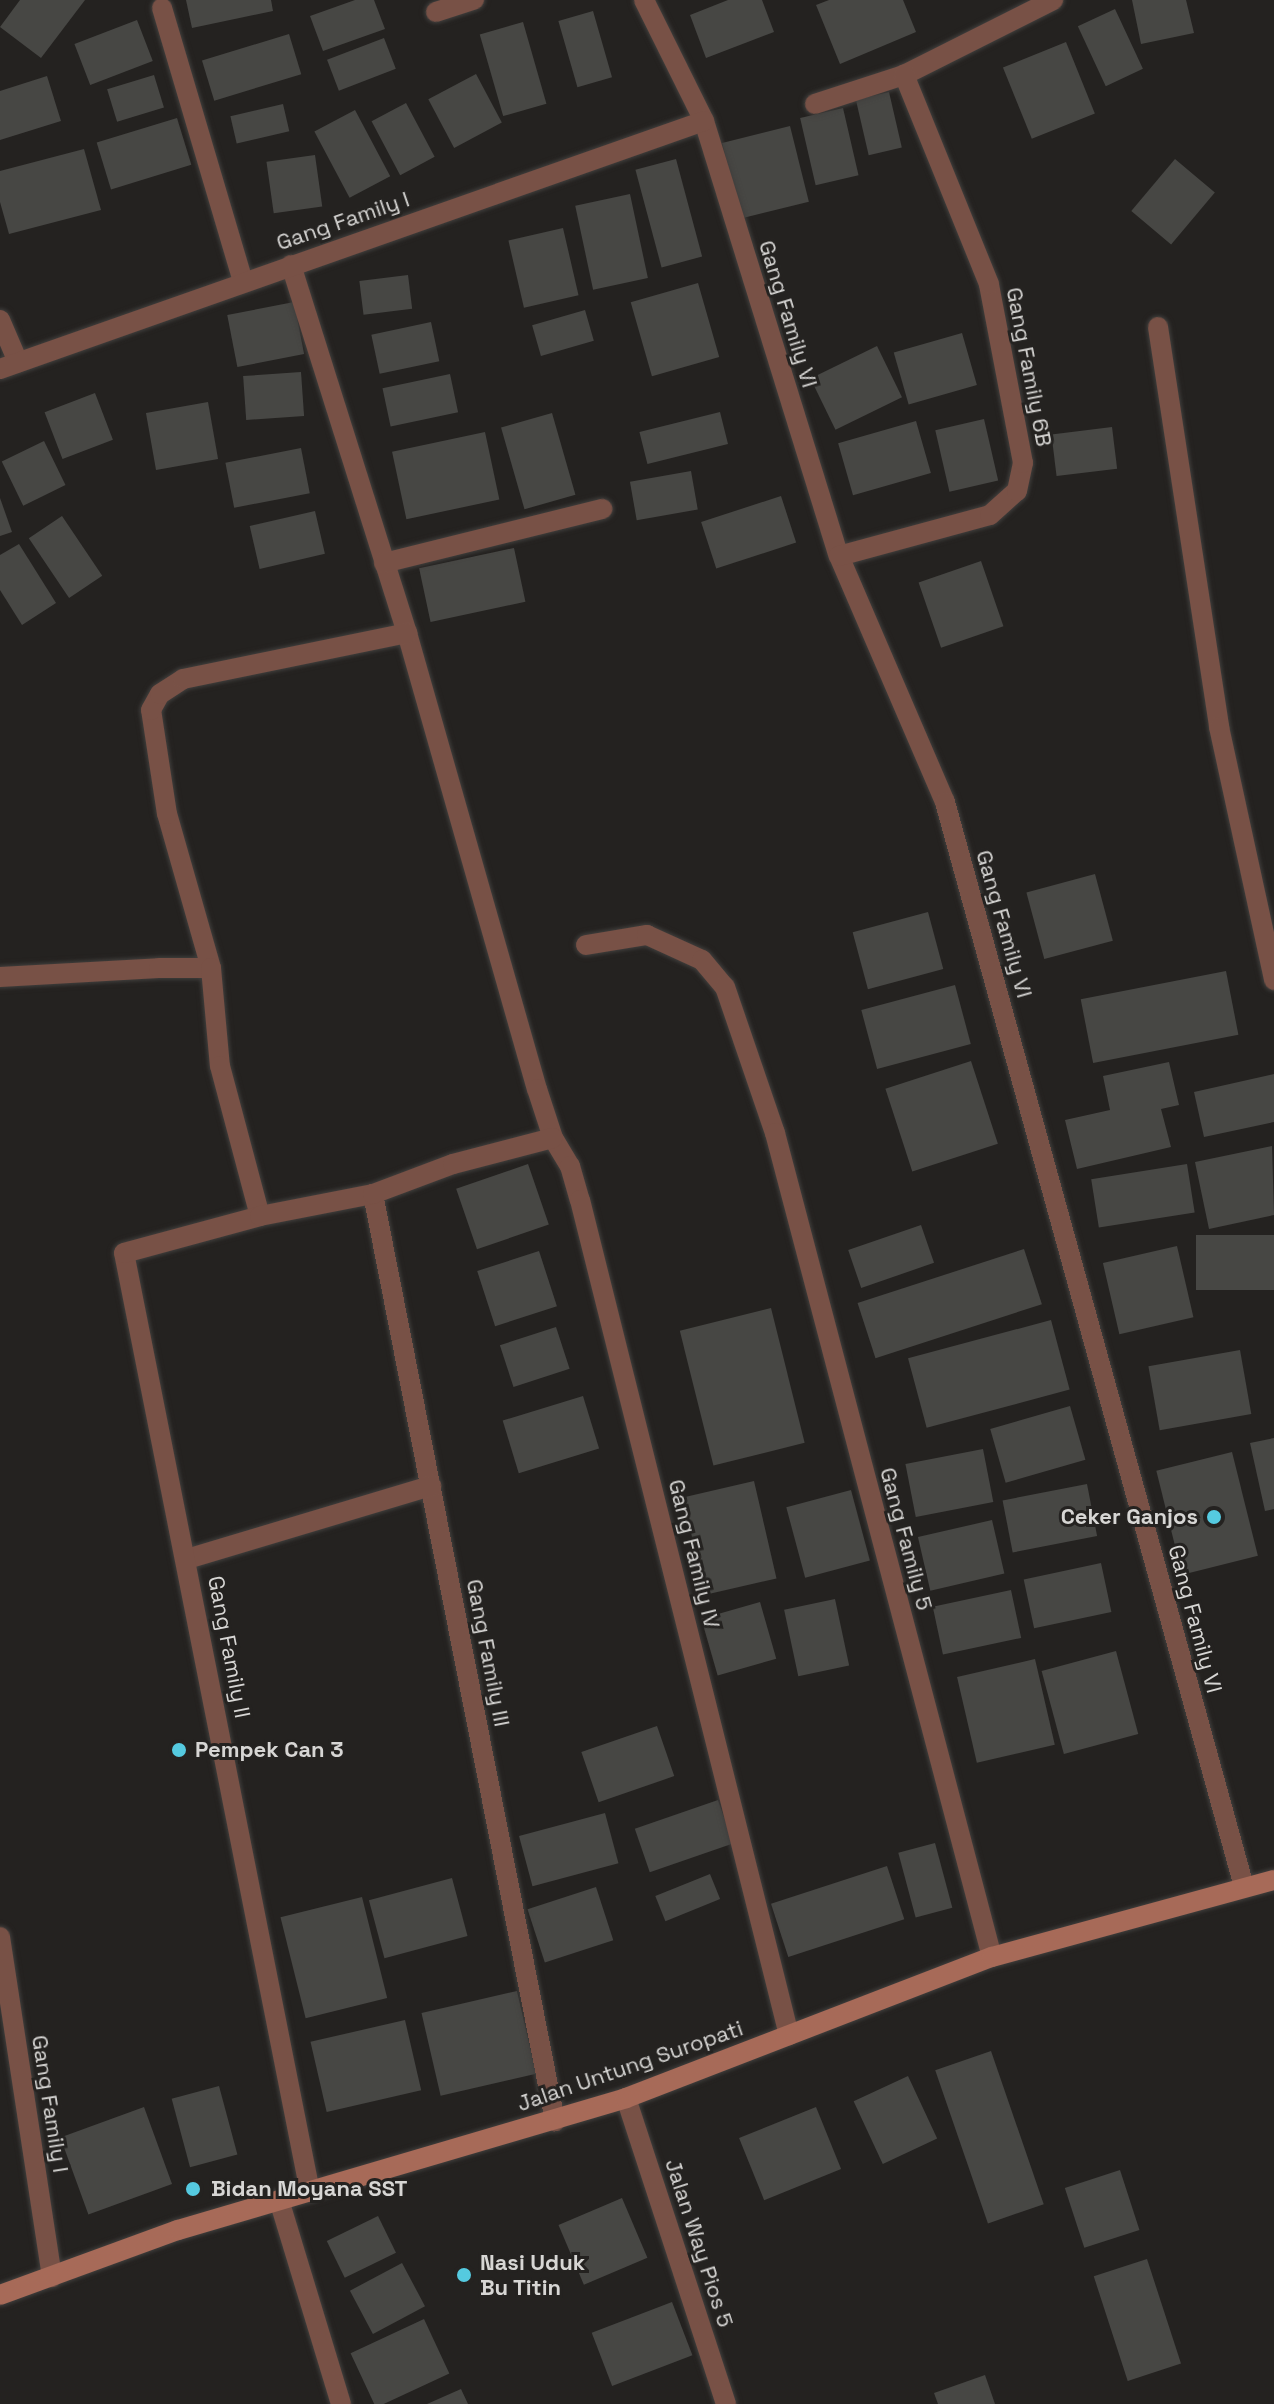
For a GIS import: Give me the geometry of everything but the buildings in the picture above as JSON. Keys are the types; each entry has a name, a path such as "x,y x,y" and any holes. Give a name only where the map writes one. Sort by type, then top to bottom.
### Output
{"main road":[{"name":"Jalan Untung Suropati","path":"0,2295 178,2230 626,2098 992,1957 1274,1880"}],"street":[{"path":"436,12 474,0"},
{"name":"Gang Family VI","path":"644,0 704,121 839,556 945,802 1244,1887"},
{"path":"815,104 904,75 1053,0"},
{"path":"162,8 243,282"},
{"name":"Gang Family 6B","path":"839,556 990,515 1017,491 1023,463 989,284 904,75"},
{"name":"Gang Family I","path":"9,366 704,121"},
{"name":"Gang Family IV","path":"291,265 407,633 537,1089 553,1138 570,1166 580,1200 789,2035"},
{"path":"0,320 9,366"},
{"path":"1158,327 1219,727 1274,980"},
{"path":"384,563 602,509"},
{"path":"407,633 183,679 160,694 151,710 167,814 211,968 220,1066 260,1216 373,1194 453,1164 553,1138"},
{"name":"Gang Family 5","path":"586,945 647,935 702,960 725,987 775,1133 992,1957"},
{"path":"0,977 211,968"},
{"name":"Gang Family III","path":"373,1194 555,2121"},
{"name":"Gang Family II","path":"260,1216 124,1253 310,2192"},
{"path":"187,1559 431,1486"},
{"name":"Gang Family I","path":"0,1937 52,2277"},
{"name":"Jalan Way Pios 5","path":"626,2098 726,2404"},
{"path":"279,2200 341,2404"}],"place":[{"name":"Ceker Ganjos","path":"1214,1517"},
{"name":"Pempek Can 3","path":"179,1750"},
{"name":"Bidan Moyana SST","path":"193,2189"},
{"name":"Nasi Uduk Bu Titin","path":"464,2275"}]}
